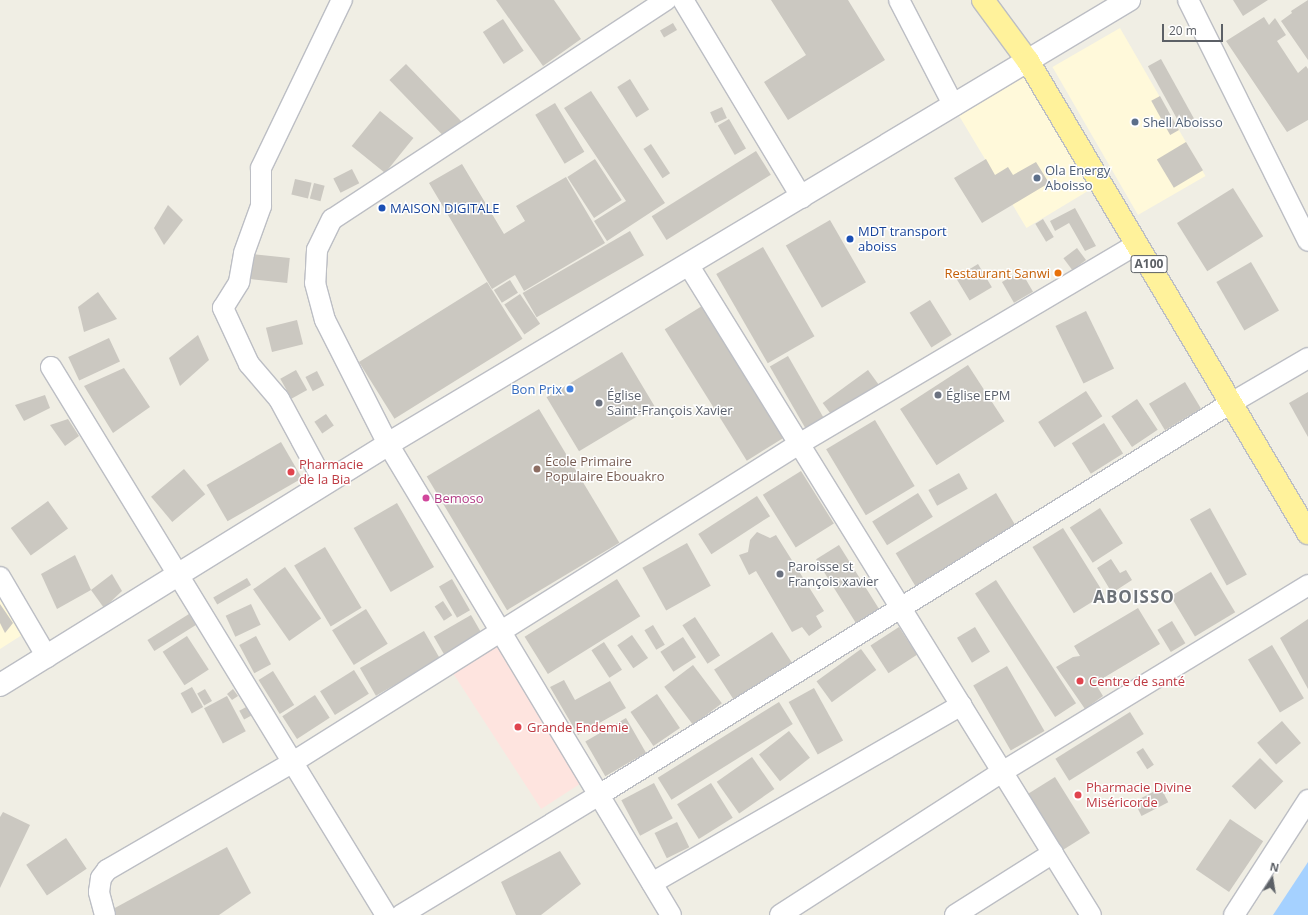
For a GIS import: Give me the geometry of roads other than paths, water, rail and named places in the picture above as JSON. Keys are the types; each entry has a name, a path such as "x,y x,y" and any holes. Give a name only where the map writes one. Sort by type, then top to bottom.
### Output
{"highway":[{"name":"A100","path":"983,0 1028,61 1308,533"}],"main road":[{"path":"0,685 388,444 689,266 1129,0"}],"street":[{"path":"325,484 279,399 249,364 223,308 240,282 244,253 261,206 261,168 342,0"},
{"path":"666,0 332,219 317,250 315,283 325,320 388,444 671,915"},
{"path":"683,0 802,198"},
{"path":"899,0 954,106"},
{"path":"1188,0 1308,241"},
{"path":"105,915 99,892 102,878 107,870 293,762 799,444 1137,244"},
{"path":"689,266 1091,915"},
{"path":"401,915 600,795 900,607 1231,403 1308,358"},
{"path":"51,367 386,915"},
{"path":"0,577 47,657"},
{"path":"780,915 1002,772 1308,585"},
{"path":"652,883 961,705"},
{"path":"1234,915 1308,800"},
{"path":"955,915 1053,853"}],"water":[{"path":"1308,862 1308,915 1273,915"}],"place":[{"name":"Shell Aboisso","path":"1135,122"},
{"name":"Ola Energy Aboisso","path":"1037,178"},
{"name":"MAISON DIGITALE","path":"382,208"},
{"name":"MDT transport aboiss","path":"850,239"},
{"name":"Restaurant Sanwi","path":"1058,273"},
{"name":"Bon Prix","path":"570,389"},
{"name":"Église EPM","path":"938,395"},
{"name":"Église Saint-François Xavier","path":"599,403"},
{"name":"École Primaire Populaire Ebouakro","path":"537,469"},
{"name":"Pharmacie de la Bia","path":"291,472"},
{"name":"Bemoso","path":"426,498"},
{"name":"Paroisse st François xavier","path":"780,574"},
{"name":"Centre de santé","path":"1080,681"},
{"name":"Grande Endemie","path":"518,727"},
{"name":"Pharmacie Divine Miséricorde","path":"1078,795"}],"district":[{"name":"ABOISSO","path":"1134,597"}]}
